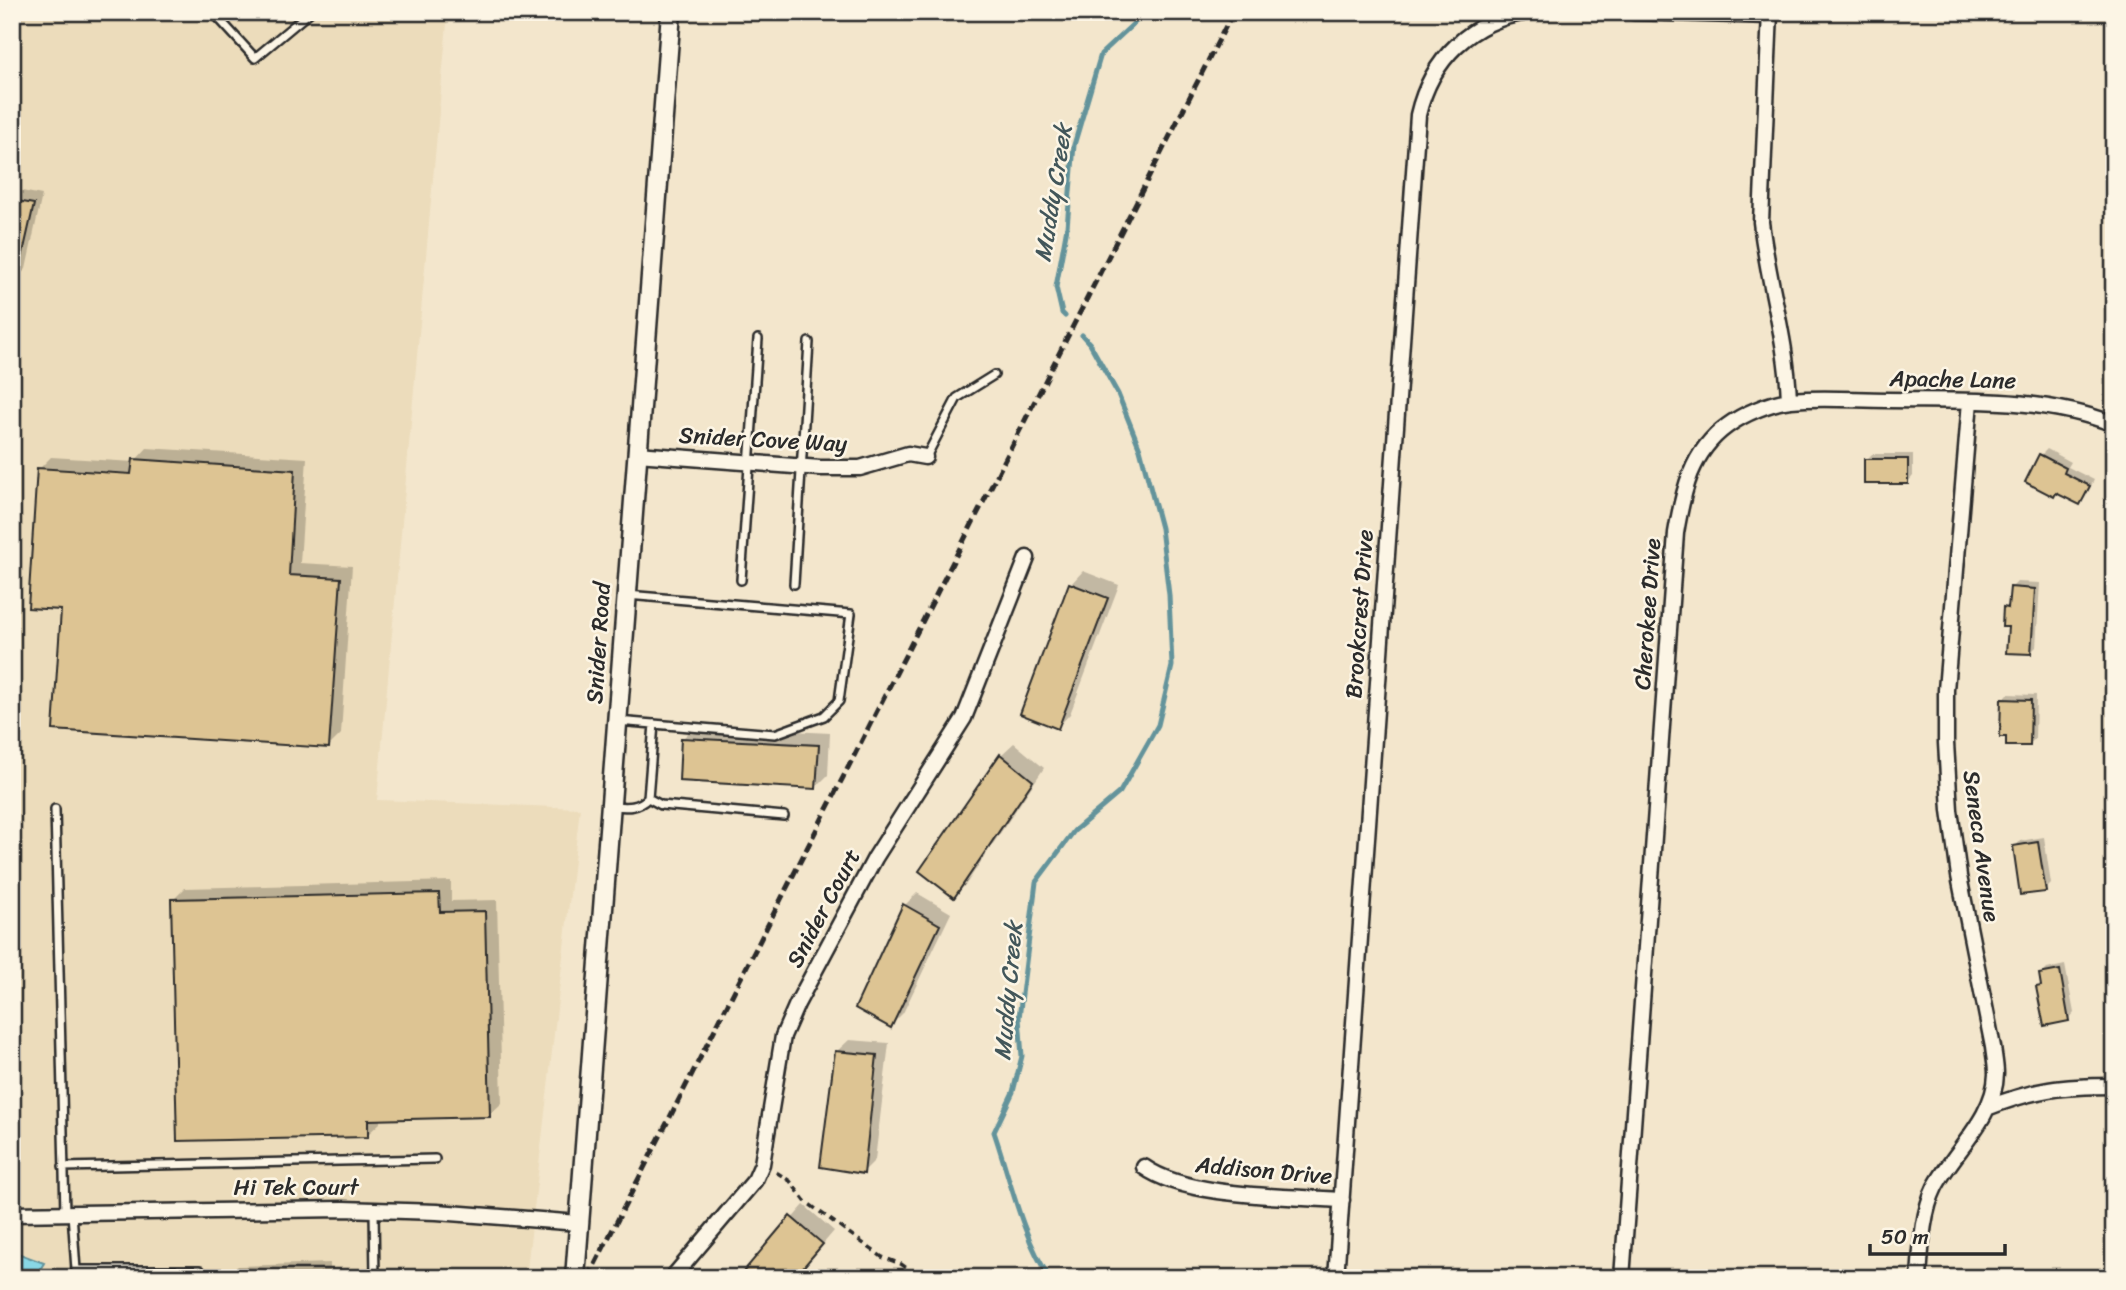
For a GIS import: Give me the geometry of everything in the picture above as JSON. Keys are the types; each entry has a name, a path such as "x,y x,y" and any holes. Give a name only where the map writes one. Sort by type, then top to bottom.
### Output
{"street":[{"name":"Snider Road","path":"575,1278 671,12"},
{"name":"Brookcrest Drive","path":"1335,1278 1418,115 1431,77 1456,44 1488,22 1528,12"},
{"path":"1634,12 1770,14 1762,222 1765,251 1784,343 1789,400"},
{"name":"Apache Lane","path":"1789,400 2017,402 2057,407 2114,424"},
{"name":"Cherokee Drive","path":"1622,1278 1672,573 1683,492 1693,466 1718,433 1741,418 1789,400"},
{"name":"Seneca Avenue","path":"1919,1278 1926,1216 1933,1190 1987,1108 1994,1087 1995,1060 1959,876 1950,810 1946,743 1946,690 1970,401"},
{"name":"Snider Cove Way","path":"637,454 803,467 860,468 898,455 925,457"},
{"name":"Snider Court","path":"672,1278 755,1180 762,1164 783,1036 797,1004 875,858 964,718 1027,558"},
{"path":"1987,1108 2022,1094 2048,1088 2114,1086"},
{"name":"Addison Drive","path":"1144,1167 1167,1181 1192,1187 1342,1200"},
{"name":"Hi Tek Court","path":"12,1214 374,1210 579,1223"}],"lane":[{"path":"213,12 255,58 310,12"},
{"path":"741,580 758,339"},
{"path":"794,584 809,342"},
{"path":"925,457 957,398 993,374"},
{"path":"617,720 775,734 824,716 839,701 850,614 626,595"},
{"path":"611,806 632,807 648,798 654,723"},
{"path":"648,798 661,806 784,816"},
{"path":"55,809 63,1167 76,1270 200,1270"},
{"path":"63,1167 435,1159"},
{"path":"374,1210 374,1278"}],"path":[{"path":"762,1164 790,1181 805,1201 882,1256 901,1264 921,1278"}],"shaded area":[{"path":"12,12 448,12 377,800 580,808 526,1278 12,1278"}],"water":[{"path":"12,1251 44,1263 35,1278 12,1278"}],"building":[{"path":"12,200 34,204 17,280 12,279"},
{"path":"2039,454 2066,468 2064,473 2090,486 2080,505 2056,493 2054,497 2025,482"},
{"path":"133,459 295,470 289,575 341,578 329,748 53,730 61,610 28,608 37,468 131,474"},
{"path":"1864,459 1908,459 1908,484 1864,484"},
{"path":"1069,583 1108,598 1058,729 1020,714"},
{"path":"2010,587 2035,589 2031,654 2006,653 2008,627 2002,627 2003,607 2008,608"},
{"path":"2001,699 2031,700 2030,746 2006,746 2006,737 2000,737"},
{"path":"681,738 819,745 816,789 679,781"},
{"path":"1000,754 1033,781 954,898 919,871"},
{"path":"2038,842 2046,892 2020,895 2013,846"},
{"path":"439,893 440,912 485,911 490,1117 368,1120 368,1137 177,1141 171,899"},
{"path":"903,904 940,925 891,1028 855,1008"},
{"path":"2060,970 2069,1021 2044,1026 2036,987 2041,986 2039,974"},
{"path":"835,1051 877,1055 864,1174 820,1167"},
{"path":"790,1216 823,1244 794,1278 738,1278"},
{"path":"319,1275 319,1278 224,1278"}],"waterway":[{"name":"Muddy Creek","path":"1065,316 1056,287 1067,227 1074,145 1101,54 1146,12"},
{"name":"Muddy Creek","path":"1050,1278 1024,1226 994,1132 1013,1092 1022,1056 1019,1018 1036,882 1074,831 1120,792 1158,725 1172,666 1169,595 1161,528 1140,449 1118,394 1090,344 1082,335"}],"railway":[{"path":"588,1278 1233,12"}]}
